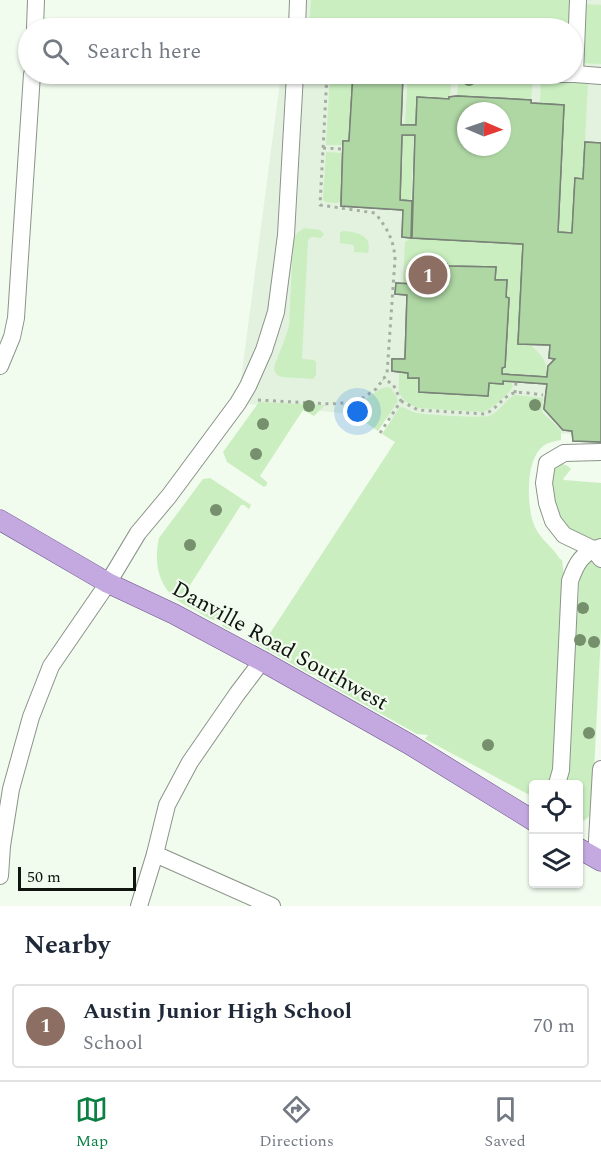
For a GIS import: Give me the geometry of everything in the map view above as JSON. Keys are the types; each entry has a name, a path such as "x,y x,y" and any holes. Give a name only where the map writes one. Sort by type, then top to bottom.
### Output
{"main road":[{"name":"Danville Road Southwest","path":"0,520 108,583 174,614 262,661 409,744 529,818"},
{"path":"583,850 599,860"}],"street":[{"path":"35,18 36,0"},
{"path":"297,18 298,0"},
{"path":"577,18 578,0"},
{"path":"583,75 601,76"},
{"path":"0,366 12,337 16,318 31,84"},
{"path":"0,876 11,789 32,717 51,666 108,583 138,533 238,403 264,350 276,312 286,235 294,84"},
{"path":"598,551 564,535 553,521 544,483 547,463 564,453 601,452"},
{"path":"558,780 561,770 570,581 576,563 598,551"},
{"path":"139,906 167,805 190,762 262,661"},
{"path":"599,860 601,769"},
{"path":"155,854 272,906"}],"path":[{"path":"258,400 331,404 357,402 376,389 387,374 394,247 390,232 375,213 320,205 326,84"},
{"path":"323,148 343,149"},
{"path":"383,378 393,384 401,401 418,410 485,414 492,411 509,395 515,393 543,395"},
{"path":"515,393 516,382"},
{"path":"380,433 401,401"}],"shaded area":[{"path":"290,0 601,0 601,435 546,433 238,403 280,84 583,84 583,18 288,18"}],"green space":[{"path":"311,0 575,0 573,18 310,18"},
{"path":"584,4 601,5 601,64 583,63"},
{"path":"583,82 588,84 583,179 575,179 572,233 558,232 564,105 540,103 541,84 583,84"},
{"path":"329,84 352,84 349,141 343,141 343,145 326,145"},
{"path":"407,84 451,84 449,99 417,97 416,125 405,125"},
{"path":"458,84 532,84 531,100 457,96"},
{"path":"403,136 414,136 411,200 400,200"},
{"path":"326,152 343,153 341,201 337,203 325,202 323,199"},
{"path":"305,228 320,230 324,234 321,238 311,237 308,240 302,359 316,362 316,375 313,379 282,377 274,370 289,326 293,243 297,234"},
{"path":"354,232 366,238 368,253 354,252 354,245 340,243 340,233"},
{"path":"411,238 523,244 518,343 530,344 540,355 545,362 547,377 502,374 502,368 505,366 509,298 506,297 507,280 495,280 496,267 425,264 425,276 413,276 412,284 403,284 405,242"},
{"path":"399,372 408,373 408,378 419,378 419,392 488,396 489,383 502,384 503,381 511,381 513,387 495,405 482,412 418,408 405,401 399,393"},
{"path":"386,387 391,388 398,401 378,431 344,408 343,405 362,402"},
{"path":"515,395 543,398 542,412 561,430 561,440 544,445 535,456 529,484 531,514 535,527 562,560 564,576 553,780 529,780 529,795 425,739 428,735 417,734 317,678 318,675 310,674 250,640 253,636 261,643 265,641 395,442 382,434 400,407 423,414 484,417 493,414"},
{"path":"259,402 325,405 314,416 303,410 260,476 267,482 264,487 227,462 223,452"},
{"path":"563,464 571,469 564,480 601,483 601,542 595,543 562,528 551,497 553,470"},
{"path":"210,478 251,505 249,509 241,505 185,593 231,621 230,630 222,626 223,621 209,618 176,599 165,586 158,571 159,538 203,479"},
{"path":"592,560 601,565 601,632 592,811 590,816 583,821 583,780 567,780 580,570 584,563"}],"building":[{"path":"352,84 403,84 401,125 416,125 417,97 449,99 449,97 457,96 531,100 531,103 564,105 558,232 572,233 575,178 583,179 585,142 601,143 599,295 601,295 601,311 597,311 595,335 601,336 601,442 573,441 572,431 563,430 544,409 547,384 503,381 503,384 489,383 488,396 419,392 419,378 408,378 408,373 392,371 392,359 405,359 407,295 395,294 396,283 412,284 412,276 425,276 425,263 496,267 495,280 507,280 506,297 509,298 505,367 502,368 502,374 547,377 548,366 555,359 549,358 550,345 518,344 523,244 412,238 415,135 402,135 400,200 412,201 411,238 402,237 403,210 341,206 343,141 349,141","holes":["533,245 560,246 559,277 584,278 583,295 528,292"]},
{"path":"352,84 403,84 401,125 416,125 417,97 449,99 449,97 457,96 531,100 531,103 564,105 558,232 572,233 575,178 583,179 585,142 601,143 601,442 573,441 572,431 563,430 544,409 547,384 503,381 503,384 489,383 488,396 419,392 419,378 408,378 408,373 392,371 392,359 405,359 407,295 395,294 396,283 412,284 412,276 425,276 425,263 496,267 495,280 507,280 506,297 509,298 505,367 502,368 502,374 547,377 548,366 555,359 549,358 550,345 518,344 523,244 412,238 415,135 402,135 400,200 412,201 411,238 402,237 403,210 341,206 343,141 349,141"}],"place":[{"name":"Austin Junior High School","path":"428,275"}]}
